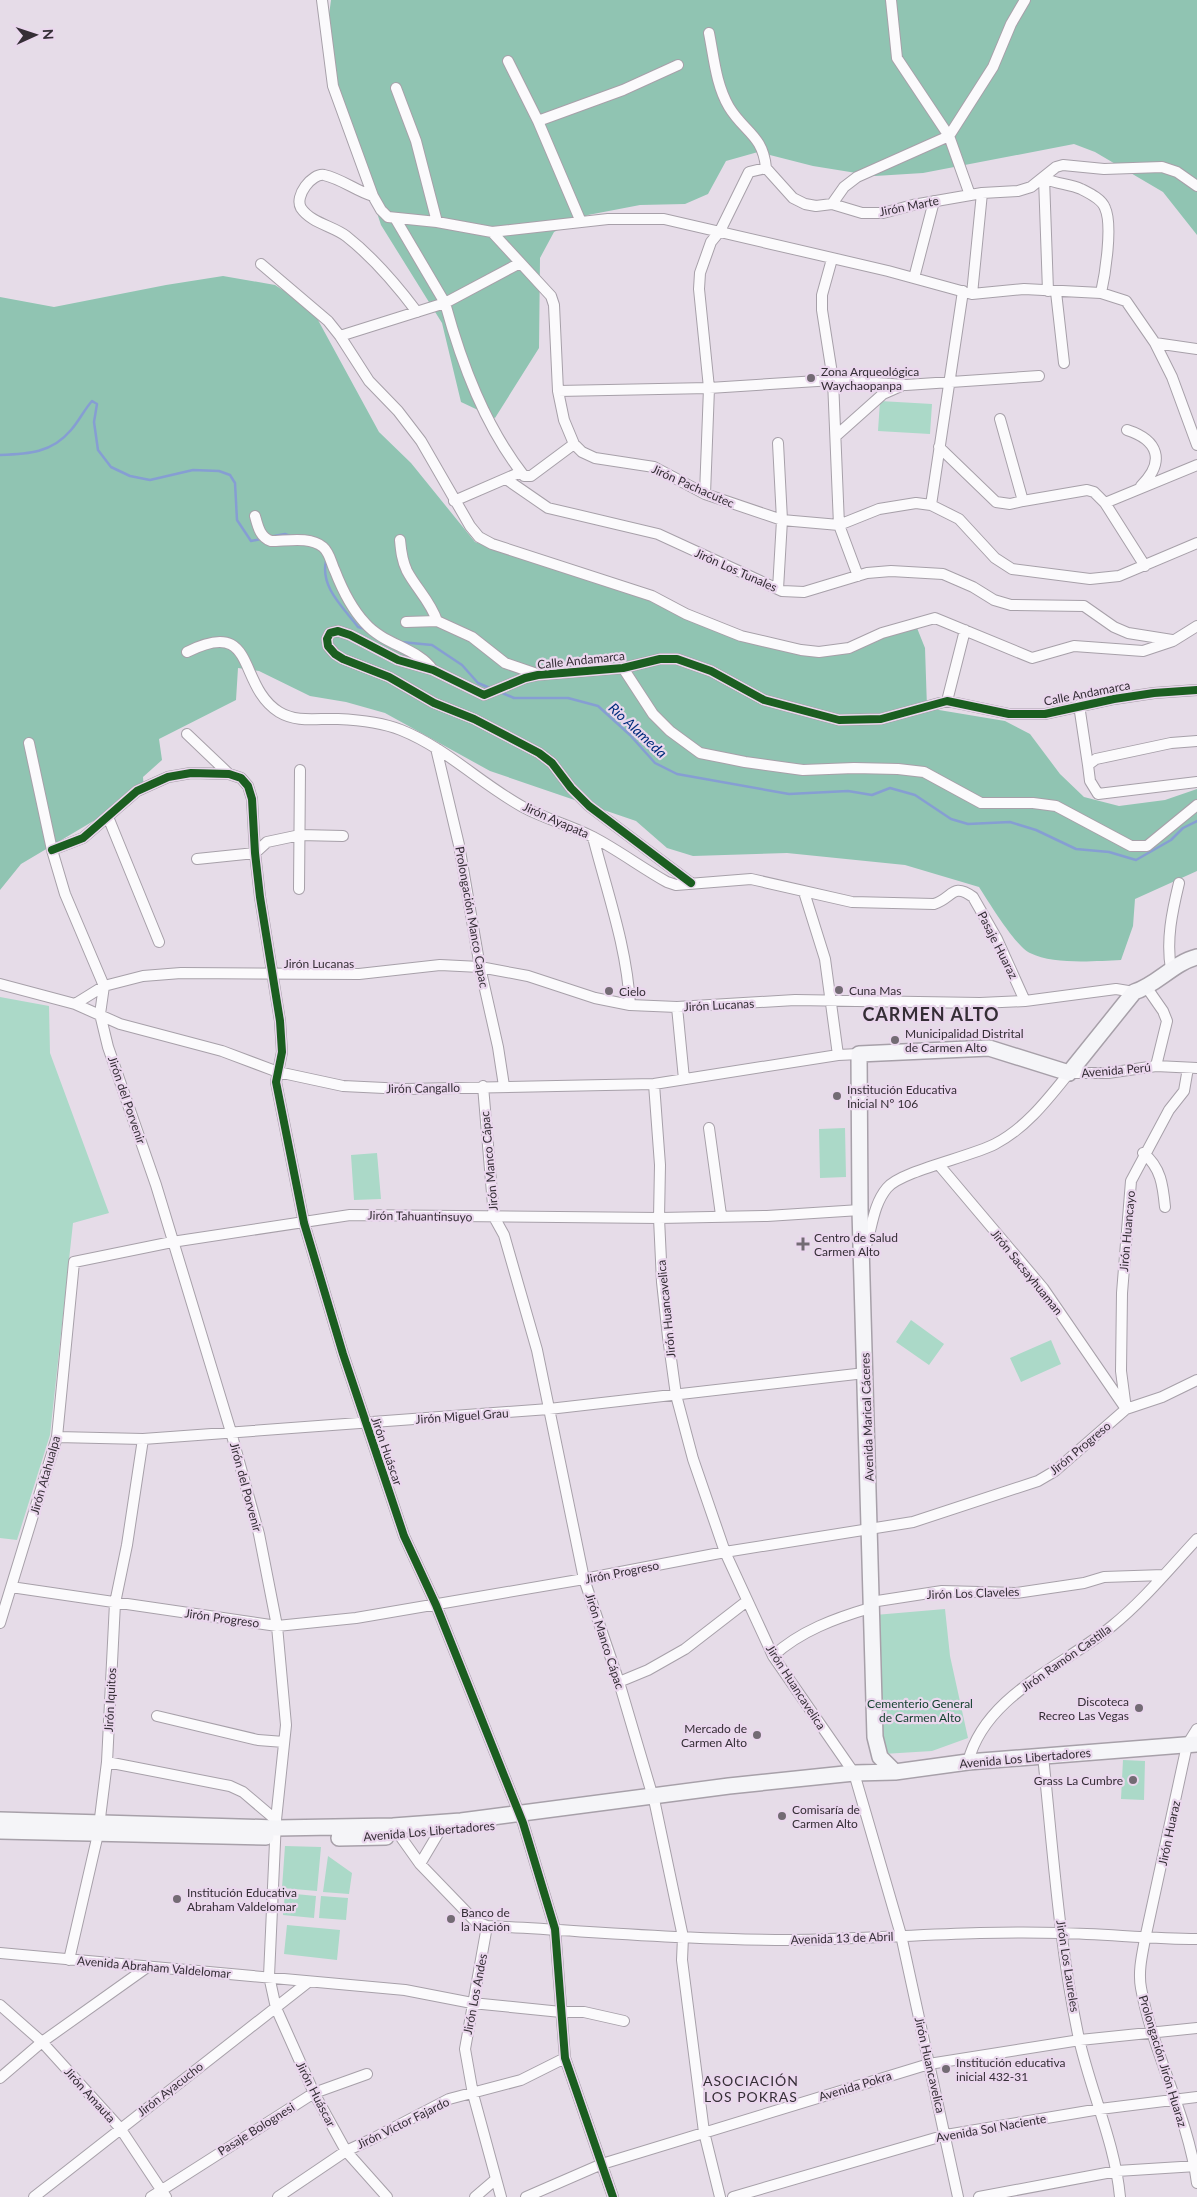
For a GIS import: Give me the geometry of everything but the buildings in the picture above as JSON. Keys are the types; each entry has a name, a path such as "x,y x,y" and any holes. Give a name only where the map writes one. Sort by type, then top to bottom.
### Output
{"street":[{"path":"322,0 333,86 374,196 380,210 388,217 437,222 492,232 581,222 657,218 720,231 967,292 1024,290 1100,293 1126,301 1155,343 1172,377 1197,445"},
{"path":"891,0 897,58 949,136 970,195"},
{"path":"832,204 844,187 857,177 949,136 993,67 1025,0"},
{"path":"705,494 709,388 700,281 711,242 720,231 749,172 766,168 763,149 730,108 721,89 709,33"},
{"path":"508,60 538,121 581,222"},
{"path":"538,121 623,90 678,65"},
{"path":"396,88 416,141 437,222"},
{"name":"Jirón Marte","path":"766,168 793,198 799,201 816,206 832,204 862,212 883,213 970,195 1018,191 1031,187 1056,167 1063,164 1104,170 1162,167 1177,172 1197,186"},
{"path":"374,196 362,193 342,181 322,175 316,176 309,183 300,195 299,200 301,208 313,218 345,235 376,262 417,312"},
{"path":"1044,178 1052,291 1064,363"},
{"path":"1044,178 1054,183 1079,188 1102,202 1106,208 1108,218 1105,271 1100,293"},
{"path":"931,505 948,381 967,292 982,194"},
{"path":"914,278 934,201"},
{"path":"395,218 445,303 456,341 490,425 527,478 574,444 564,420 558,391 554,305 544,286 492,232"},
{"path":"832,259 822,295 822,310 833,380 837,435 839,525 858,576"},
{"path":"340,336 445,303 520,263"},
{"path":"262,264 328,321 369,381 398,411 421,441 454,501 479,537 492,544 652,596 686,614 759,642 819,652 849,648 882,632 936,618 1032,658 1074,646 1143,651 1173,641 1197,626"},
{"path":"1155,343 1197,350"},
{"path":"558,391 709,388 833,380 906,384 1039,376"},
{"path":"837,435 883,394 906,384"},
{"path":"1000,419 1023,501"},
{"path":"1127,430 1148,440 1154,446 1156,453 1152,473 1138,488"},
{"name":"Jirón Pachacutec","path":"574,444 582,452 595,458 654,467 705,494 782,520 839,525 879,508 916,503 931,505 959,519 995,558 1012,569 1090,578 1119,576 1197,543"},
{"path":"778,444 782,520 778,589"},
{"path":"939,447 996,502 1010,504 1087,490 1094,492 1105,503 1145,566"},
{"path":"1105,503 1197,465"},
{"path":"454,501 521,472"},
{"name":"Jirón Los Tunales","path":"506,479 548,508 658,534 778,589 804,592 866,573 891,571 943,574 973,587 994,600 1011,605 1084,606 1114,627 1128,633 1173,641"},
{"path":"255,516 259,530 266,539 271,541 309,540 322,546 328,552 346,595 365,624 394,645 420,657 433,670"},
{"path":"400,540 403,561 407,571 434,612 437,621"},
{"path":"406,622 437,621 472,638 505,663 538,674"},
{"path":"947,701 965,630"},
{"name":"Calle Andamarca","path":"691,884 590,806 571,788 552,763 539,753 474,719 434,703 389,677 343,659 328,646 327,639 330,633 338,631 350,635 398,660 433,670 484,695 538,674 624,668 660,659 677,659 711,671 764,700 839,720 881,719 947,701 1009,714 1045,714 1079,705 1154,693 1197,690"},
{"name":"Jirón Ayapata","path":"187,652 203,644 220,640 231,644 240,652 268,705 285,715 300,719 378,722 402,730 436,748 523,807 593,837 667,882 676,885 751,879 852,902 934,904 944,900 952,891 960,889 967,892"},
{"path":"624,668 653,714 670,731 700,753 745,762 803,770 863,768 924,772 981,803 1033,803 1056,806 1131,846 1138,847 1147,846 1197,805"},
{"path":"1079,705 1090,781 1098,794 1197,782"},
{"path":"187,734 229,774"},
{"path":"1088,765 1096,759 1137,749 1171,742 1197,741"},
{"path":"29,743 52,850 65,894 104,986 100,1014"},
{"name":"Prolongación Manco Capac","path":"436,748 460,845 480,967 498,1047 504,1086"},
{"path":"299,889 300,770"},
{"path":"52,850 83,838 137,791 168,777 191,773 229,774"},
{"name":"Jirón Huáscar","path":"229,774 241,778 248,786 252,799 255,853 282,1052 276,1082 304,1224 366,1423 404,1536 436,1605 521,1818 554,1929 565,2058 613,2197"},
{"path":"108,817 159,942"},
{"path":"197,859 255,853 266,842 300,835 343,836"},
{"path":"593,837 622,946 629,981 630,1005"},
{"path":"1171,969 1168,952 1171,917 1178,883"},
{"path":"804,892 825,959 838,1055"},
{"name":"Pasaje Huaraz","path":"967,892 973,897 997,939 1025,1001"},
{"path":"862,1258 869,1240 875,1208 886,1189 893,1182 909,1174 974,1154 998,1143 1036,1113 1141,990 1171,969 1197,957"},
{"name":"Jirón Lucanas","path":"75,1004 104,986 143,976 172,974 359,974 440,965 480,967 528,976 595,998 630,1005 677,1007 831,1000 907,1003 1025,1001 1116,989 1141,990"},
{"name":"Jirón Cangallo","path":"0,984 75,1004 120,1024 222,1051 278,1072 343,1086 405,1089 654,1084 838,1055 859,1054"},
{"path":"1141,990 1163,1011 1167,1022 1156,1066"},
{"path":"677,1007 684,1078"},
{"name":"Jirón del Porvenir","path":"100,1014 108,1047 156,1185 231,1432 259,1534 277,1626 286,1724 276,1828 269,1976"},
{"name":"Avenida Perú","path":"859,1054 989,1048 1069,1073 1108,1072 1156,1066 1193,1068"},
{"name":"Avenida Marical Cáceres","path":"859,1054 860,1210 871,1529 875,1738 880,1757 895,1772"},
{"name":"Jirón Huancayo","path":"1126,1409 1121,1371 1124,1254 1131,1181 1169,1110 1184,1091 1193,1068"},
{"name":"Jirón Huancavelica","path":"654,1084 660,1166 659,1218 662,1282 676,1395 693,1459 725,1552 773,1656 854,1773 901,1936 946,2135 958,2197"},
{"name":"Jirón Manco Cápac","path":"483,1086 494,1217 504,1235 537,1350 584,1579 619,1682 654,1800 683,1937 682,1960 704,2132 720,2197"},
{"path":"709,1128 721,1215"},
{"path":"1144,1154 1154,1161 1160,1174 1165,1207"},
{"name":"Jirón Sacsayhuaman","path":"939,1165 1043,1288 1126,1409"},
{"name":"Jirón Tahuantinsuyo","path":"74,1262 172,1242 304,1224 350,1215 659,1218 721,1215 767,1216 860,1210"},
{"name":"Jirón Atahualpa","path":"0,1623 57,1437 74,1262"},
{"name":"Jirón Miguel Grau","path":"57,1437 143,1438 549,1409 865,1373"},
{"name":"Jirón Progreso","path":"11,1587 277,1626 356,1618 436,1605 725,1552 912,1522 1038,1481 1055,1471 1126,1409 1162,1397 1197,1380"},
{"name":"Jirón Iquitos","path":"68,1960 99,1828 107,1762 115,1603 127,1545 143,1438"},
{"name":"Jirón Ramón Castilla","path":"968,1762 972,1747 981,1730 1016,1693 1112,1626 1197,1539"},
{"name":"Jirón Los Claveles","path":"773,1656 782,1647 833,1619 871,1605 942,1592 1016,1593 1084,1583 1104,1577 1164,1574"},
{"path":"619,1682 648,1670 685,1649 747,1601"},
{"path":"156,1716 258,1740 284,1742"},
{"name":"Jirón Huaraz","path":"1145,1939 1197,1729"},
{"path":"854,1773 871,1755 875,1738"},
{"name":"Avenida Los Libertadores","path":"0,1831 99,1828 276,1828 395,1831 521,1818 654,1800 832,1782 854,1773 895,1772 968,1762 1192,1744"},
{"name":"Jirón Los Laureles","path":"1043,1756 1062,1933 1080,2040 1117,2171 1120,2197"},
{"path":"107,1762 230,1786 243,1792 276,1828"},
{"name":"Avenida Los Libertadores","path":"0,1820 99,1828"},
{"path":"420,1864 439,1827"},
{"path":"395,1831 420,1864 476,1922 487,1926"},
{"name":"Avenida 13 de Abril","path":"487,1926 683,1937 790,1940 1062,1933 1145,1939 1197,1939"},
{"name":"Jirón Los Andes","path":"487,1926 465,2049 473,2094 501,2197"},
{"name":"Prolongación Jirón Huaraz","path":"1145,1939 1140,1970 1141,1987 1153,2033 1176,2099 1195,2166 1197,2183"},
{"name":"Avenida Abraham Valdelomar","path":"0,1953 146,1968 269,1976 307,1983 405,1990 472,2003 561,2012 584,2012 624,2021"},
{"path":"0,2078 42,2042 146,1968"},
{"name":"Jirón Huáscar","path":"269,1976 276,2008 314,2093 346,2151 387,2197"},
{"name":"Jirón Ayacucho","path":"34,2197 307,1983"},
{"name":"Jirón Amauta","path":"0,2005 42,2042 120,2128 163,2193"},
{"name":"Avenida Pokra","path":"526,2197 602,2164 929,2064 1080,2040 1197,2028"},
{"name":"Jirón Víctor Fajardo","path":"278,2197 346,2151 372,2140 449,2099 521,2080 565,2058"},
{"name":"Pasaje Bolognesi","path":"151,2197 163,2193 314,2093 367,2074"},
{"name":"Avenida Sol Naciente","path":"733,2197 946,2135 1100,2109 1197,2097"},
{"path":"979,2197 1117,2171 1195,2166"},
{"path":"475,2197 496,2179"}],"green space":[{"path":"331,0 1197,0 1197,235 1163,192 1095,152 1074,144 923,173 875,176 813,166 758,152 726,161 708,194 685,204 640,205 588,215 554,232 540,258 539,348 495,418 461,402 442,323 381,225 324,53"},
{"path":"223,276 275,285 312,309 379,432 411,463 475,542 638,594 737,638 816,654 917,628 925,648 927,708 1005,721 1030,734 1060,774 1084,797 1119,806 1165,800 1197,789 1197,871 1135,899 1133,926 1121,960 1062,961 1040,957 1030,953 1017,942 979,887 905,865 787,853 693,856 667,848 636,821 490,771 385,713 346,702 310,696 259,671 238,668 236,700 159,739 162,760 143,777 144,791 21,864 0,890 0,297 54,307"},
{"path":"880,401 932,404 930,434 878,431"},
{"path":"0,997 49,1006 50,1053 109,1213 73,1223 50,1435 17,1540 0,1538"},
{"path":"845,1128 846,1177 820,1178 819,1129"},
{"path":"377,1153 381,1199 354,1200 351,1155"},
{"path":"911,1320 944,1344 929,1365 896,1342"},
{"path":"1051,1340 1061,1364 1021,1382 1010,1358"},
{"name":"Cementerio General de Carmen Alto","path":"945,1609 950,1656 968,1738 932,1751 883,1754 875,1615"},
{"name":"Grass La Cumbre","path":"1123,1760 1145,1761 1144,1800 1121,1799"},
{"path":"285,1846 321,1847 317,1891 282,1888"},
{"path":"328,1856 352,1873 349,1894 323,1892"},
{"path":"285,1893 316,1896 314,1918 283,1915"},
{"path":"321,1896 348,1898 346,1920 319,1918"},
{"path":"287,1925 340,1930 337,1960 284,1954"}],"waterway":[{"name":"Rio Alameda","path":"0,455 30,453 48,448 64,438 92,401 97,404 94,422 98,450 111,467 130,476 150,480 193,470 219,471 230,475 235,483 237,520 251,541 261,539"},
{"name":"Rio Alameda","path":"269,537 285,534 290,536"},
{"name":"Rio Alameda","path":"326,561 326,579 334,596 358,627 365,629"},
{"name":"Rio Alameda","path":"401,642 432,645 462,665 478,683 490,688"},
{"name":"Rio Alameda","path":"500,692 514,698 568,698 598,706 630,735 655,763 677,774 789,794 848,791 872,795 890,788 915,795 951,819 968,824 1010,822 1036,830 1076,849 1109,852 1136,860 1171,840 1183,828 1197,821"}],"cycle path":[{"path":"691,883 589,806 571,788 552,763 539,753 474,719 434,703 389,677 343,659 328,646 327,639 330,633 338,631 350,635 398,660 433,670 484,695 525,678 538,675 623,668 660,659 677,659 711,671 764,700 839,720 881,719 947,701 1009,714 1045,714 1114,699 1154,693 1197,690"},
{"path":"52,850 83,838 137,791 168,777 191,773 229,774 241,778 248,786 252,799 260,897 280,1021 282,1052 276,1082 304,1223 343,1354 404,1536 436,1605 523,1823 555,1929 565,2058 613,2197"}],"place":[{"name":"Zona Arqueológica Waychaopanpa","path":"811,378"},
{"name":"Cuna Mas","path":"839,990"},
{"name":"Cielo","path":"609,991"},
{"name":"Municipalidad Distrital de Carmen Alto","path":"895,1040"},
{"name":"Institución Educativa Inicial Nº 106","path":"837,1096"},
{"name":"Centro de Salud Carmen Alto","path":"803,1244"},
{"name":"Discoteca Recreo Las Vegas","path":"1139,1708"},
{"name":"Mercado de Carmen Alto","path":"757,1735"},
{"name":"Grass La Cumbre","path":"1133,1780"},
{"name":"Comisaría de Carmen Alto","path":"782,1816"},
{"name":"Institución Educativa Abraham Valdelomar","path":"177,1899"},
{"name":"Banco de la Nación","path":"451,1919"},
{"name":"Institución educativa inicial 432-31","path":"946,2069"}],"district":[{"name":"CARMEN ALTO","path":"931,1014"},
{"name":"ASOCIACIÓN LOS POKRAS","path":"751,2088"}]}
